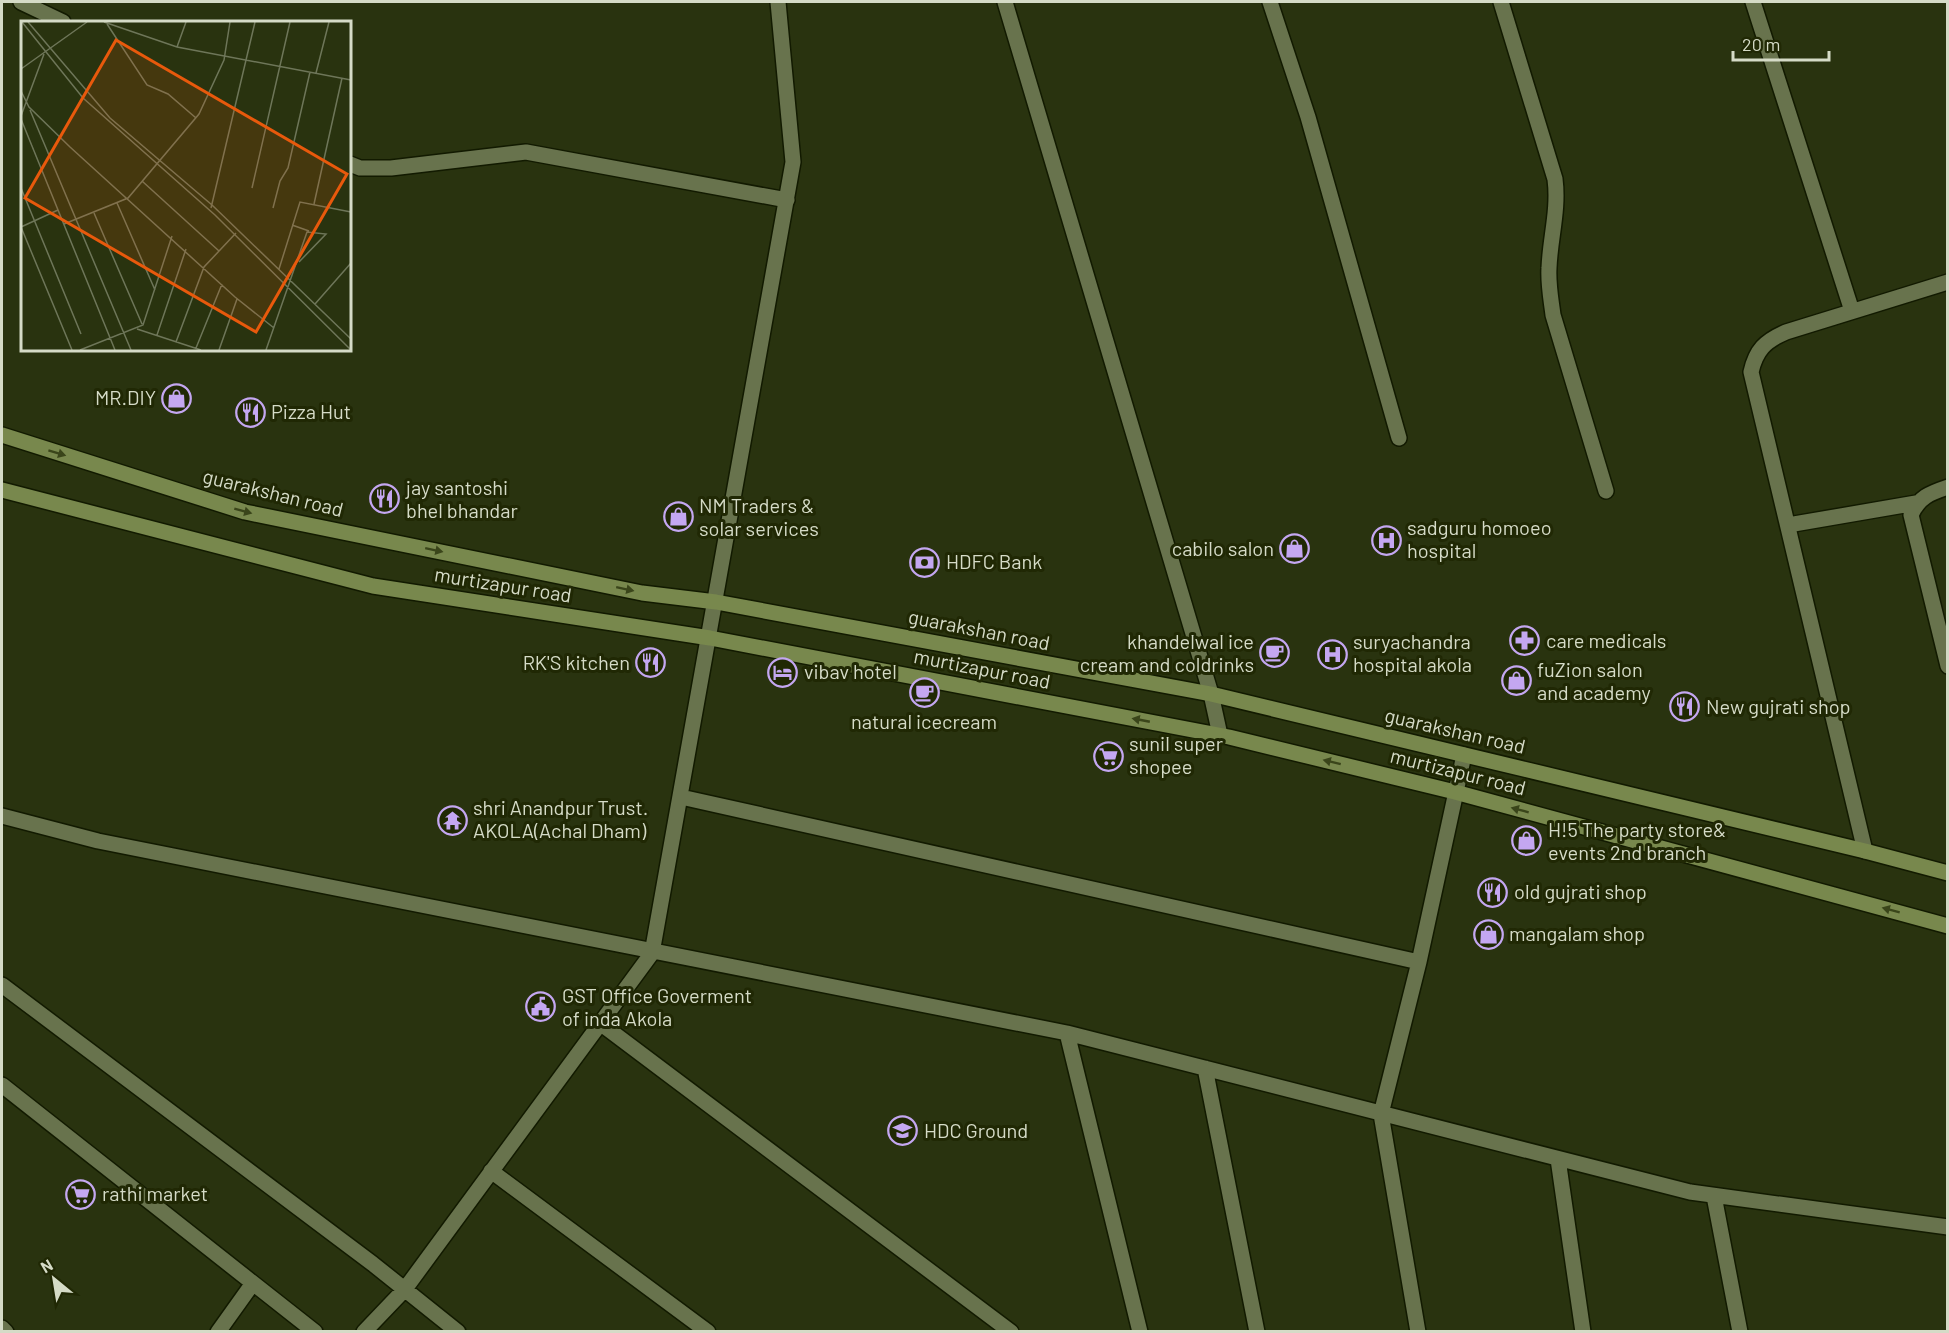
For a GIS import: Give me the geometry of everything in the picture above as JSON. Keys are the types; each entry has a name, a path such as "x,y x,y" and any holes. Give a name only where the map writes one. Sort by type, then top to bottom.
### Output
{"street":[{"path":"21,2 61,21"},
{"path":"364,1332 405,1289 652,953 710,638 793,162 778,2"},
{"path":"1005,2 1210,694 1220,735"},
{"path":"1270,2 1308,117 1399,438"},
{"path":"1501,2 1556,179 1557,198 1549,267 1553,315 1606,491"},
{"path":"1752,2 1852,311"},
{"path":"351,164 360,168 391,168 526,152 787,200"},
{"path":"1865,851 1751,372 1755,354 1769,339 1947,282"},
{"name":"guarakshan road","path":"2,435 245,512 642,593 716,602 1210,694 1865,851 1947,873"},
{"path":"1947,488 1927,494 1916,503 1911,515 1947,666"},
{"name":"murtizapur road","path":"2,490 373,586 710,638 1220,735 1455,792 1947,926"},
{"path":"1788,525 1916,503"},
{"path":"1418,1332 1382,1114 1419,962 1464,755"},
{"path":"681,797 1419,962"},
{"path":"2,816 98,841 652,953 1067,1033 1690,1192 1947,1227"},
{"path":"2,985 405,1289 458,1332"},
{"path":"600,1023 1011,1332"},
{"path":"1067,1033 1140,1332"},
{"path":"1205,1068 1257,1332"},
{"path":"2,1085 315,1332"},
{"path":"1558,1159 1583,1332"},
{"path":"491,1172 708,1332"},
{"path":"1714,1196 1740,1332"},
{"path":"218,1332 253,1283"},
{"path":"2,1328 6,1332"}],"place":[{"name":"MR.DIY","path":"177,398"},
{"name":"Pizza Hut","path":"250,412"},
{"name":"jay santoshi bhel bhandar","path":"385,499"},
{"name":"NM Traders & solar services","path":"678,517"},
{"name":"sadguru homoeo hospital","path":"1386,540"},
{"name":"cabilo salon","path":"1295,549"},
{"name":"HDFC Bank","path":"925,562"},
{"name":"care medicals","path":"1525,641"},
{"name":"khandelwal ice cream and coldrinks","path":"1275,653"},
{"name":"suryachandra hospital akola","path":"1332,654"},
{"name":"RK'S kitchen","path":"651,663"},
{"name":"vibav hotel","path":"783,672"},
{"name":"fuZion salon and academy","path":"1516,681"},
{"name":"natural icecream","path":"924,692"},
{"name":"New gujrati shop","path":"1685,707"},
{"name":"sunil super shopee","path":"1108,756"},
{"name":"shri Anandpur Trust. AKOLA(Achal Dham)","path":"452,820"},
{"name":"H!5 The party store& events 2nd branch","path":"1527,841"},
{"name":"old gujrati shop","path":"1493,892"},
{"name":"mangalam shop","path":"1488,934"},
{"name":"GST Office Goverment of inda Akola","path":"541,1007"},
{"name":"HDC Ground","path":"903,1131"},
{"name":"rathi market","path":"81,1194"}]}
